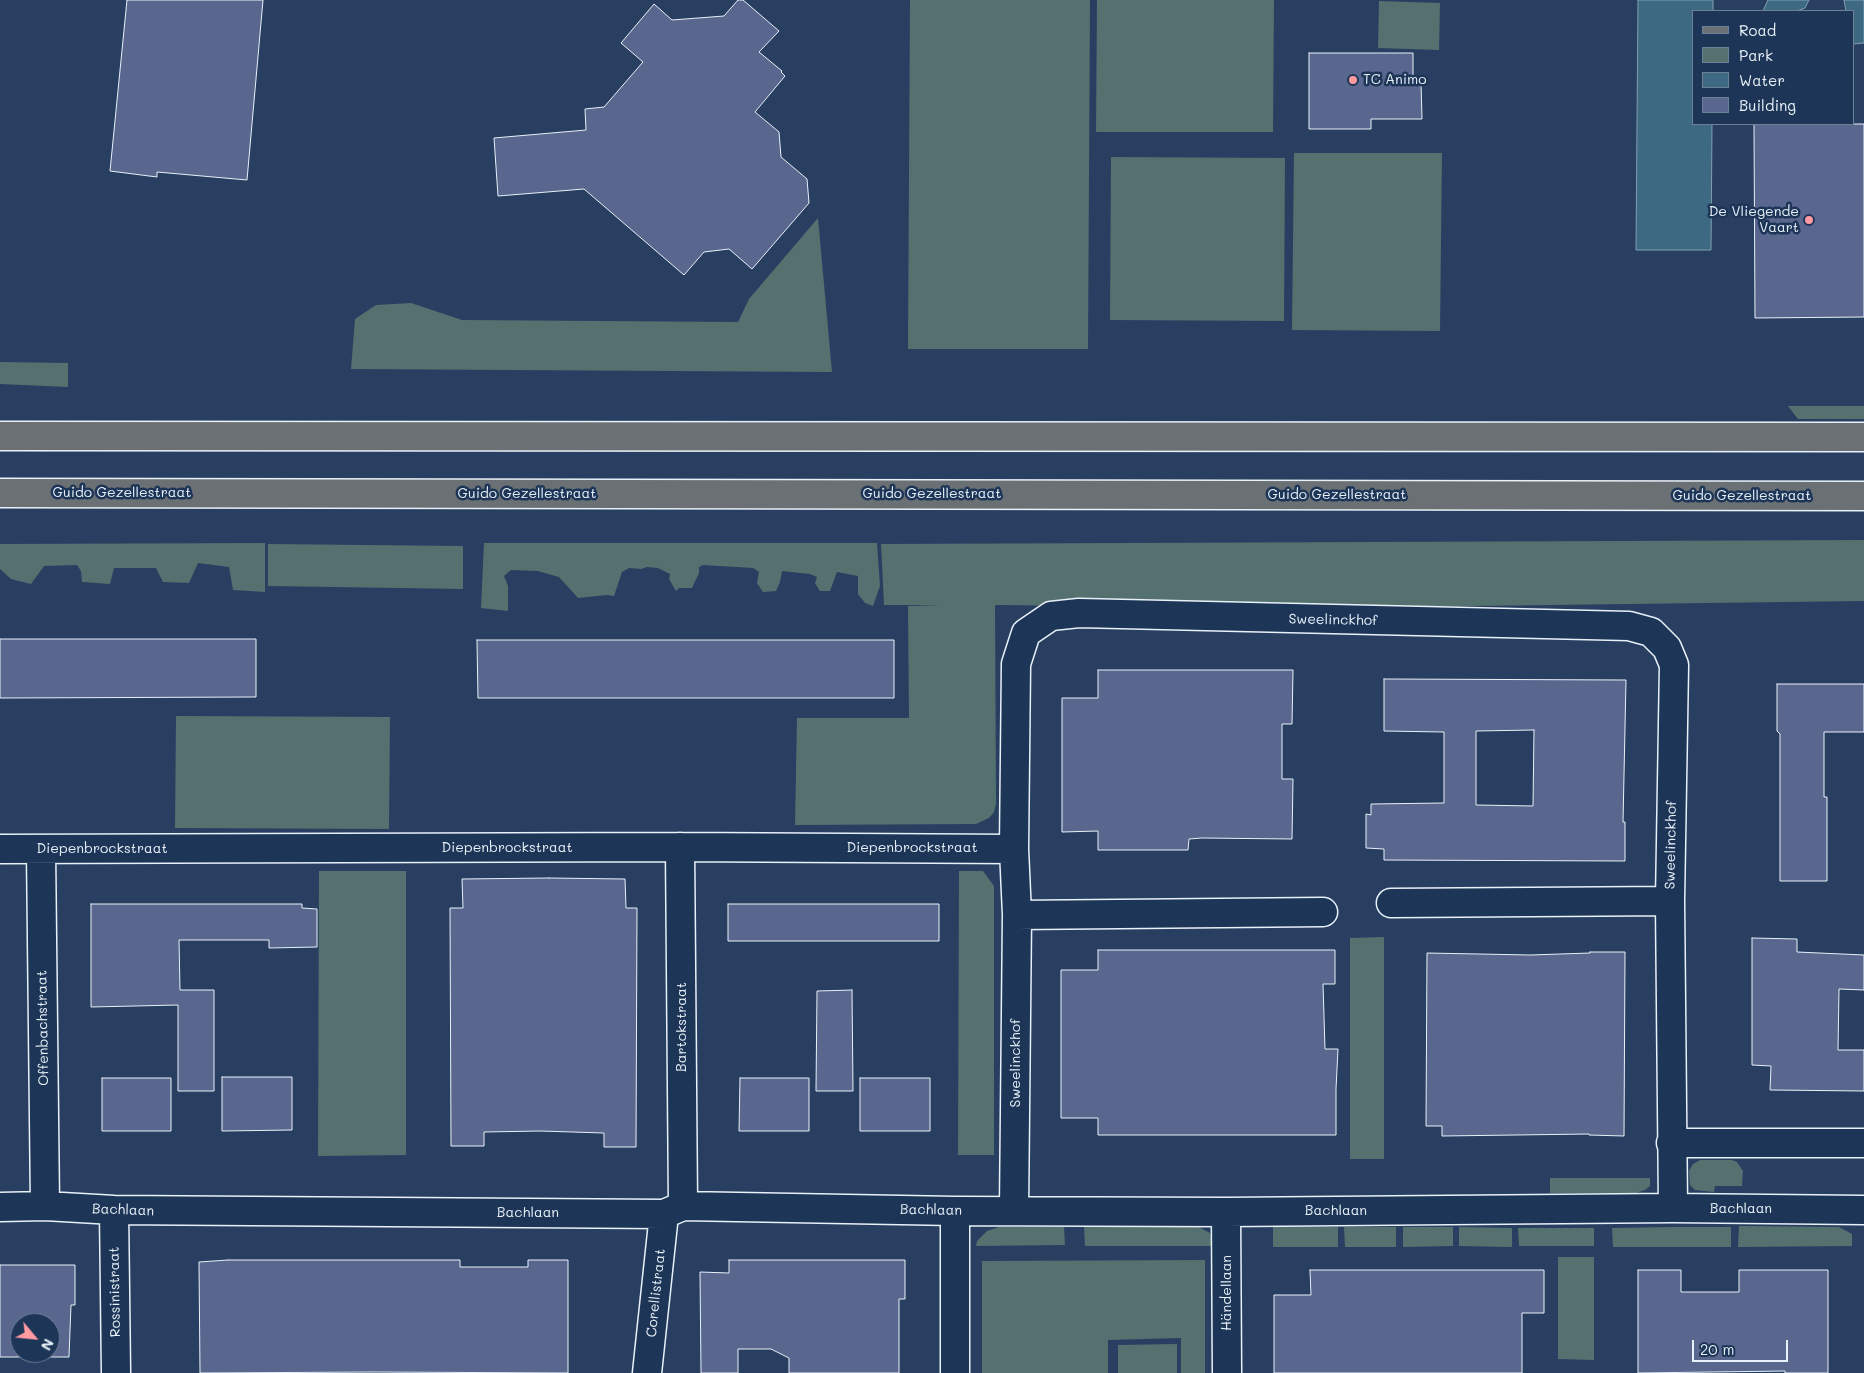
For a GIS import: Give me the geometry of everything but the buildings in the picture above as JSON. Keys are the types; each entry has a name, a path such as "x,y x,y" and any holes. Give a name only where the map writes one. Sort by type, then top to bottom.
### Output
{"main road":[{"path":"0,436 1864,437"},
{"name":"Guido Gezellestraat","path":"0,493 1864,496"}],"street":[{"name":"Sweelinckhof","path":"1014,1210 1017,915 1014,849 1016,664 1026,633 1050,616 1079,613 1629,626 1651,632 1667,648 1674,665 1670,901 1673,1208"},
{"name":"Diepenbrockstraat","path":"0,849 680,847 1014,849"},
{"name":"Bartokstraat","path":"674,1210 680,847"},
{"name":"Offenbachstraat","path":"41,850 44,1206"},
{"name":"Sweelinckhof","path":"1391,903 1670,901"},
{"path":"1017,915 1323,912"},
{"path":"1671,1143 1864,1143"},
{"name":"Bachlaan","path":"0,1207 44,1206 114,1210 1014,1210 1226,1212 1673,1208 1864,1210"},
{"name":"Rossinistraat","path":"114,1210 116,1373"},
{"name":"Corellistraat","path":"647,1373 674,1210"},
{"path":"955,1211 955,1373"},
{"name":"Händellaan","path":"1226,1212 1227,1373"}],"green space":[{"path":"910,0 1090,0 1088,349 908,349"},
{"path":"1097,0 1274,0 1273,132 1096,132"},
{"path":"1379,1 1440,3 1439,50 1378,48"},
{"path":"1294,153 1442,153 1440,331 1292,330"},
{"path":"1111,157 1285,158 1284,321 1110,320"},
{"path":"818,218 832,372 351,369 355,319 376,305 411,303 462,320 738,322 749,299"},
{"path":"0,362 68,363 68,387 0,384"},
{"path":"1788,406 1864,406 1864,419 1798,419"},
{"path":"1864,540 1864,601 1314,608 995,605 996,804 994,812 989,818 976,824 795,825 797,718 909,718 908,606 942,605 884,605 881,544"},
{"path":"265,543 265,592 233,590 229,567 198,563 189,583 163,582 156,568 114,568 110,584 82,582 81,571 77,565 44,566 31,584 11,579 0,569 0,544"},
{"path":"484,543 877,543 880,586 873,606 865,603 858,594 858,576 837,572 830,591 820,591 815,583 817,577 810,574 782,571 776,591 763,592 757,583 759,572 753,568 703,565 699,567 699,573 692,588 679,588 676,591 669,579 670,574 658,568 647,567 641,569 629,568 622,572 614,596 578,598 559,577 538,571 511,570 504,576 508,586 508,611 481,608"},
{"path":"268,544 463,546 463,589 268,586"},
{"path":"176,716 390,717 389,829 175,828"},
{"path":"319,871 406,871 406,1155 318,1156"},
{"path":"959,871 983,871 994,886 994,1155 958,1155"},
{"path":"1384,937 1384,1159 1350,1159 1350,938"},
{"path":"1700,1160 1732,1160 1737,1162 1743,1171 1742,1186 1715,1186 1714,1192 1695,1190 1690,1185 1689,1171 1693,1164"},
{"path":"1550,1178 1650,1178 1650,1186 1636,1193 1550,1193"},
{"path":"1197,1226 1210,1233 1216,1246 1085,1246 1084,1227"},
{"path":"1739,1226 1839,1227 1852,1234 1852,1246 1738,1247"},
{"path":"999,1227 1064,1227 1065,1245 976,1246 977,1241 987,1231"},
{"path":"1273,1227 1338,1227 1338,1247 1273,1247"},
{"path":"1344,1227 1396,1227 1396,1247 1345,1247"},
{"path":"1403,1227 1453,1227 1453,1246 1403,1247"},
{"path":"1459,1227 1512,1228 1512,1247 1459,1246"},
{"path":"1731,1227 1731,1247 1613,1247 1612,1228"},
{"path":"1518,1228 1594,1228 1594,1246 1519,1246"},
{"path":"1558,1257 1594,1257 1594,1360 1558,1359"},
{"path":"1205,1260 1205,1373 1181,1373 1181,1338 1108,1340 1108,1373 982,1373 982,1261"},
{"path":"1177,1344 1177,1373 1118,1373 1118,1345"}],"water":[{"path":"1638,0 1713,0 1713,10 1692,10 1692,125 1712,125 1711,250 1636,250"},
{"path":"1768,0 1809,0 1805,8 1800,10 1763,10"},
{"path":"1844,0 1864,0 1864,43 1854,44 1854,10 1846,10"}],"place":[{"name":"TC Animo","path":"1353,80"},
{"name":"De Vliegende Vaart","path":"1809,220"}]}
